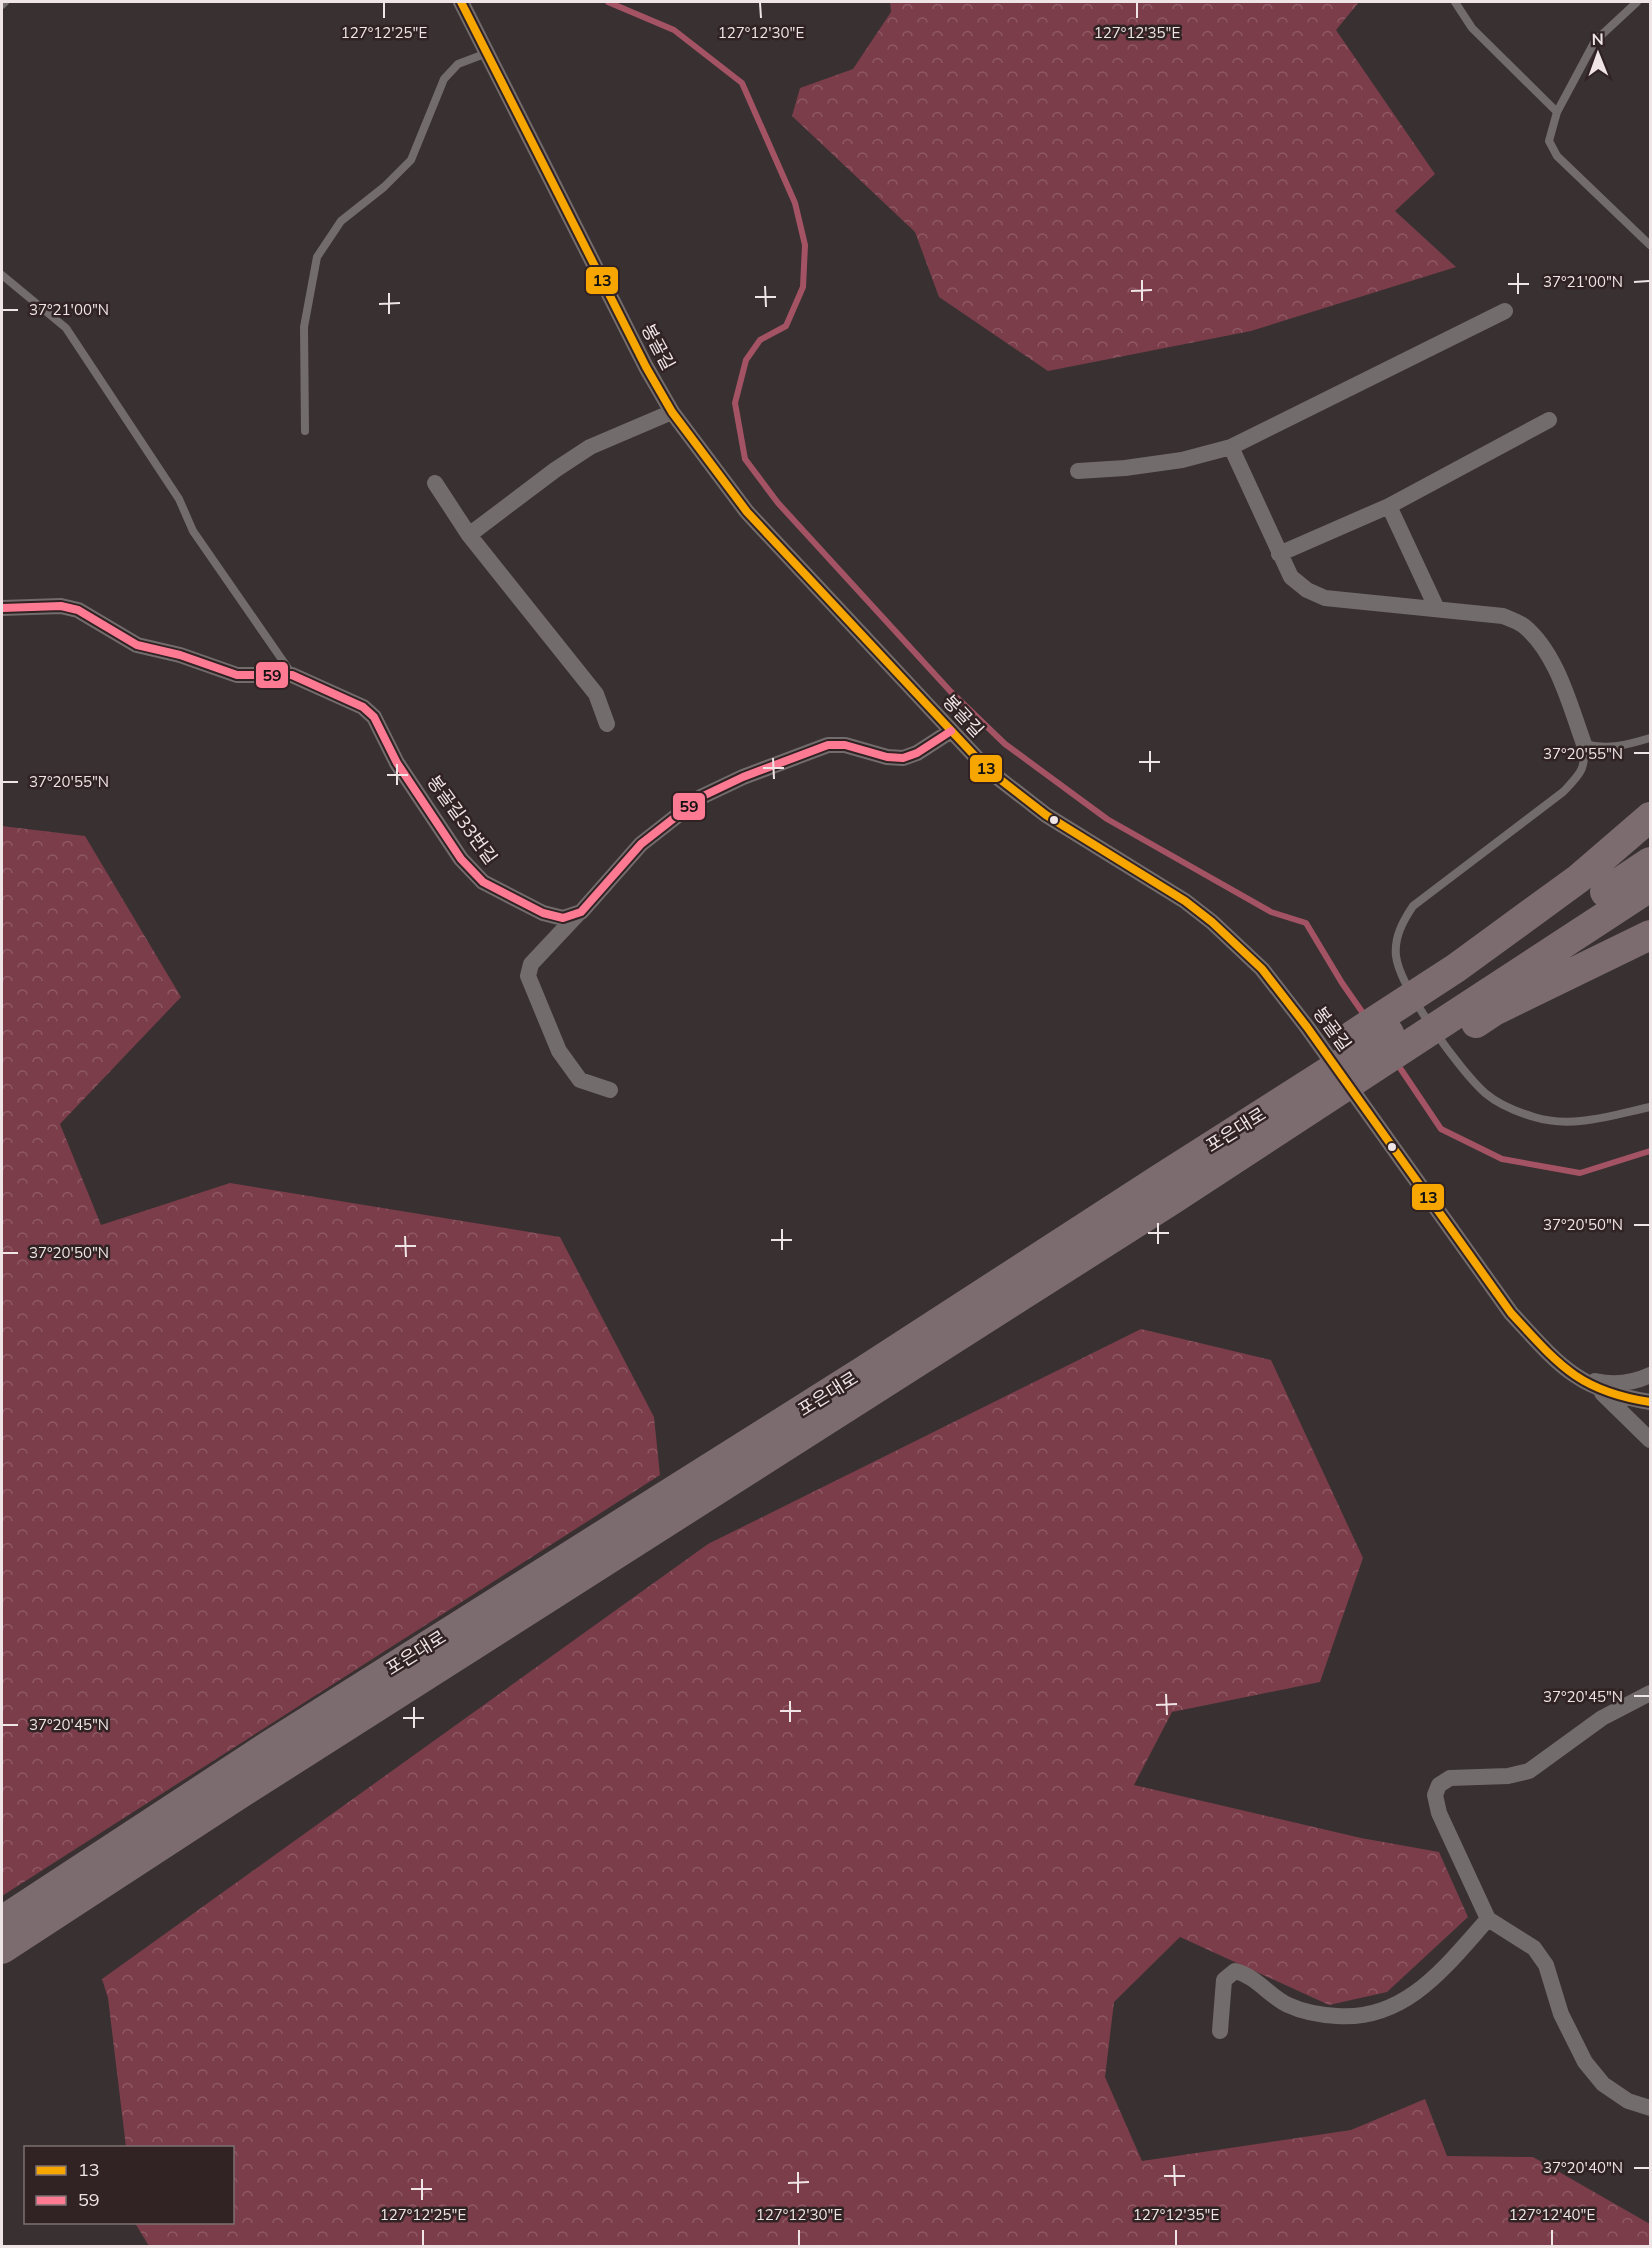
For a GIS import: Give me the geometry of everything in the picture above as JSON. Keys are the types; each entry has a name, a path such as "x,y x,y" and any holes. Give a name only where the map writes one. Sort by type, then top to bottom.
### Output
{"highway":[{"path":"1475,990 1578,879 1650,817"},
{"path":"1650,862 1475,990 1202,1199 1166,1190 1173,1154 1475,990 1650,887"},
{"path":"1475,990 1650,935"},
{"name":"포은대로","path":"2,1921 270,1745 865,1370 1166,1190"},
{"name":"포은대로","path":"2,1949 1166,1190"}],"street":[{"name":"봉골길","path":"461,2 646,367 672,412 747,513 988,770 1047,815 1185,901 1262,969 1307,1027 1511,1313 1549,1354 1568,1371 1597,1389 1624,1398 1650,1402"},
{"path":"1078,471 1125,468 1182,460 1232,447 1505,312"},
{"path":"469,535 555,470 590,447 672,412"},
{"path":"1279,554 1389,506 1549,420"},
{"path":"1232,447 1279,554 1291,577 1306,590 1325,598 1503,616 1523,625 1541,643 1553,662 1584,744"},
{"path":"435,483 469,535 596,694 607,724"},
{"path":"1389,506 1437,609"},
{"name":"봉골길33번길","path":"2,608 61,606 78,610 137,645 180,656 237,675 292,675 363,707 374,717 397,763 461,859 483,882 543,913 563,918 581,912"},
{"path":"610,1090 580,1080 559,1051 528,976 531,964 641,844 701,797 742,777 828,745 845,745 887,757 903,758 917,753 951,731"},
{"path":"1579,1378 1604,1383 1622,1383 1640,1380 1650,1375"},
{"path":"1597,1389 1650,1440"},
{"path":"1650,1693 1602,1718 1529,1771 1508,1776 1450,1778 1439,1785 1436,1795 1438,1813 1488,1919 1534,1948 1546,1965 1561,2014 1585,2062 1604,2084 1628,2101 1650,2108"},
{"path":"1220,2031 1224,1980 1235,1971 1246,1974 1288,2005 1321,2015 1354,2018 1381,2012 1407,1999 1441,1972 1488,1919"}],"lane":[{"path":"2,5 5,2"},
{"path":"1455,2 1472,28 1557,112"},
{"path":"1637,2 1595,41 1557,112 1550,141 1557,156 1650,245"},
{"path":"305,430 304,327 317,257 341,221 384,188 411,160 444,79 458,64 487,53"},
{"path":"2,275 66,328 179,499 193,531 292,675"},
{"path":"1650,738 1624,746 1601,748 1584,744 1586,763 1577,778 1563,792 1413,906 1403,921 1398,935 1396,956 1404,982 1467,1075 1487,1094 1508,1107 1534,1118 1565,1123 1650,1107"}],"green space":[{"path":"890,2 1359,2 1336,30 1435,174 1395,211 1456,267 1251,331 1048,371 939,297 915,232 792,116 800,88 853,69 891,12"},
{"path":"2,826 85,836 181,997 60,1124 101,1225 230,1183 560,1237 654,1417 660,1475 2,1896"},
{"path":"1141,1329 1271,1360 1363,1558 1320,1682 1172,1712 1134,1785 1361,1838 1439,1852 1468,1917 1387,1992 1329,2005 1180,1937 1114,2002 1105,2077 1142,2161 1351,2130 1425,2099 1447,2156 1533,2157 1650,2224 1650,2246 149,2246 136,2224 234,2224 234,2146 126,2146 108,1998 102,1979 708,1544"}],"waterway":[{"path":"608,2 674,30 742,83 795,203 805,245 803,287 786,326 760,340 746,360 735,403 745,459 778,503 951,692 1005,744 1107,819 1271,912 1306,923 1365,1016"},
{"path":"1396,1062 1441,1129 1502,1159 1580,1173 1650,1151"}],"transit line":[{"name":"13","path":"461,2 646,367 672,412 747,512 988,770 1046,815 1185,901 1212,922 1262,969 1307,1027 1511,1313 1542,1347 1571,1373 1587,1382 1605,1391 1650,1402"},
{"name":"59","path":"2,608 61,606 78,610 137,645 180,655 237,675 292,675 363,707 374,717 397,763 461,859 483,882 543,913 563,918 581,912 641,844 701,797 743,777 828,745 845,745 887,757 903,758 917,753 951,731"}]}
